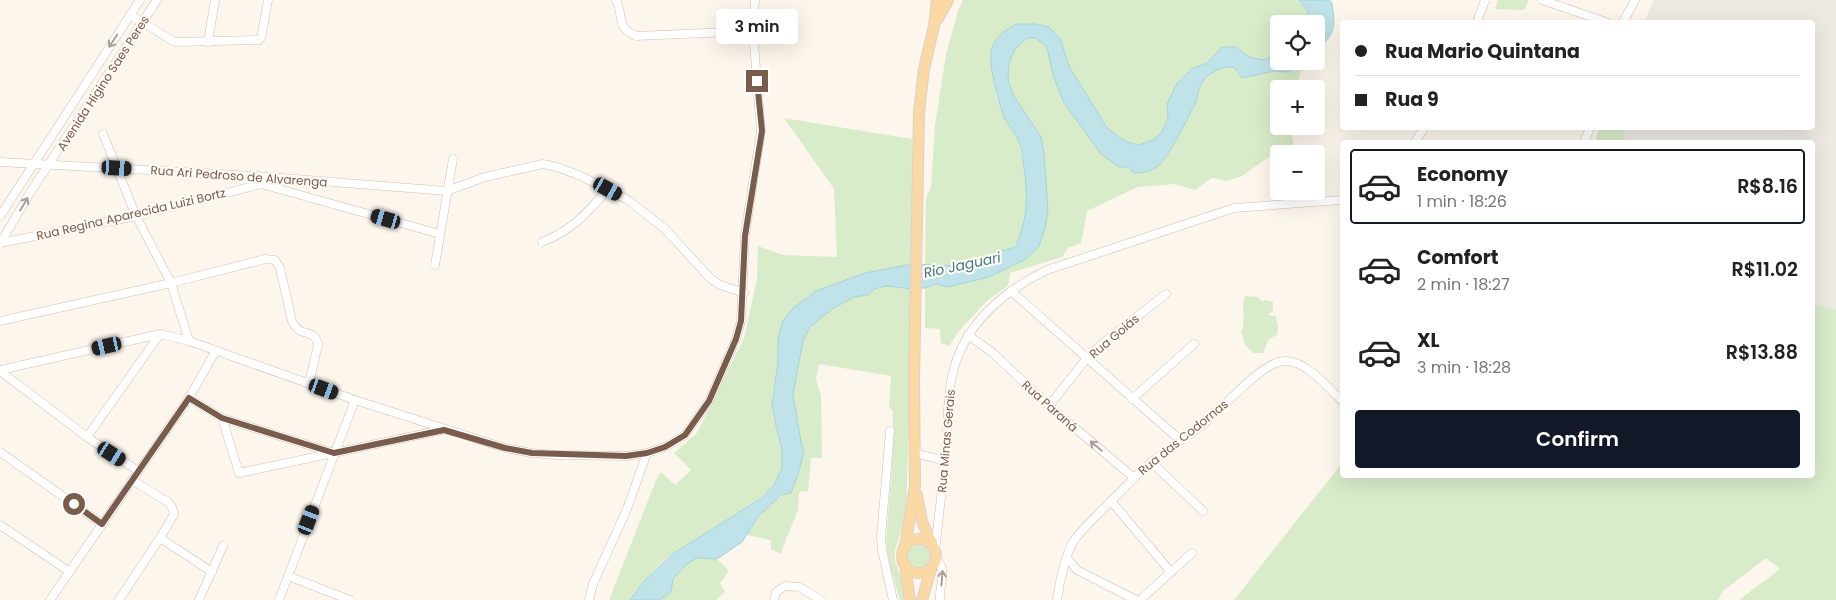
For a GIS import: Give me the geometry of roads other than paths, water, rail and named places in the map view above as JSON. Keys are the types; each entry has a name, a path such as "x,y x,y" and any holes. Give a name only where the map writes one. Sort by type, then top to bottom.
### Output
{"main road":[{"path":"910,600 902,556 915,485 919,112 924,69 938,0"},
{"path":"934,26 948,0"},
{"path":"915,485 922,522 935,551 922,600"},
{"path":"905,547 908,543 918,539 924,540 935,551"},
{"path":"905,565 909,570 920,573 931,569"}],"street":[{"name":"Avenida Higino Saes Peres","path":"0,216 140,0"},
{"name":"Avenida Higino Saes Peres","path":"0,244 48,165 157,0"},
{"path":"208,42 215,0"},
{"path":"130,15 175,42 259,40 261,38 268,0"},
{"path":"616,0 619,7 621,24 626,31 636,36 753,31"},
{"path":"0,370 160,334 189,341 215,352 354,400 505,448 532,453 620,456 647,453 665,447 685,435 709,401 736,339 741,321 744,293 745,236 762,131 753,31 755,0"},
{"path":"1478,20 1485,0"},
{"path":"1542,0 1600,20"},
{"path":"1624,20 1635,0"},
{"path":"103,134 136,216 171,283 189,341"},
{"path":"435,264 453,159"},
{"name":"Rua Ari Pedroso de Alvarenga","path":"0,162 257,176 447,191"},
{"path":"447,191 485,178 543,164 557,167 608,189 628,200 665,229 710,278 720,285 744,293"},
{"path":"257,176 261,184"},
{"name":"Rua Regina Aparecida Luizi Bortz","path":"0,244 136,216 261,184 440,234"},
{"path":"542,242 560,235 572,226 587,213 608,189"},
{"name":"Rua Minas Gerais","path":"940,600 942,569 935,551 952,377 960,351 968,335 987,312 1023,282 1047,270 1234,208 1340,200"},
{"path":"0,320 171,283 265,259 275,260 280,268 295,328 298,331 312,335 316,338 318,344 309,384"},
{"path":"1011,291 1180,440"},
{"name":"Rua Goiás","path":"1049,406 1086,359 1102,343 1166,294"},
{"path":"87,437 160,334"},
{"name":"Rua Paraná","path":"968,335 993,353 1049,406 1133,477"},
{"path":"1132,398 1194,344"},
{"path":"50,600 189,398 215,352"},
{"name":"Rua das Codornas","path":"1056,600 1059,583 1071,545 1076,538 1133,477 1207,421 1261,371 1274,363 1284,360 1294,362 1303,366 1340,399"},
{"path":"0,370 87,437 138,471"},
{"path":"189,398 222,418 334,453"},
{"path":"278,600 354,400"},
{"path":"222,418 239,473 444,430"},
{"path":"890,431 881,536 882,550 893,600"},
{"path":"0,452 102,524"},
{"path":"589,600 593,584 627,509 647,453"},
{"path":"915,453 945,461"},
{"path":"1151,462 1203,512"},
{"path":"119,600 173,517 174,510 168,502 132,480"},
{"path":"1111,502 1170,571"},
{"path":"0,524 70,572"},
{"path":"160,538 212,572"},
{"path":"199,600 223,546"},
{"path":"1067,558 1077,570 1138,600 1192,553"},
{"path":"288,576 350,600"},
{"path":"774,600 776,592 785,586 799,587 821,600"},
{"path":"1114,600 1119,592"}],"water":[{"path":"1299,0 1329,0 1332,3 1333,30 1325,42 1325,15 1308,15 1308,12"},
{"name":"Rio Jaguari","path":"1016,24 1035,24 1049,27 1060,38 1069,66 1107,128 1127,142 1139,145 1153,140 1162,132 1168,118 1167,104 1176,85 1191,69 1207,63 1222,47 1236,47 1249,57 1263,60 1270,57 1270,70 1292,70 1289,72 1274,71 1242,78 1234,67 1214,71 1200,87 1196,102 1164,160 1151,170 1134,173 1128,167 1119,167 1101,154 1064,103 1053,75 1045,45 1035,38 1027,38 1015,49 1009,63 1008,80 1014,96 1041,137 1044,153 1048,211 1045,229 1038,248 1024,260 989,277 948,287 936,284 925,288 913,289 886,286 874,289 868,295 854,297 832,309 810,327 803,341 793,394 804,451 791,493 781,495 759,516 742,542 717,559 697,558 687,564 673,579 671,592 660,600 630,600 645,580 674,553 762,498 774,485 782,468 782,450 772,404 778,362 778,339 783,321 792,309 816,291 865,273 913,264 955,266 1015,247 1025,215 1025,172 1020,144 1005,119 1000,104 994,84 991,63 992,48 1005,31"}]}
